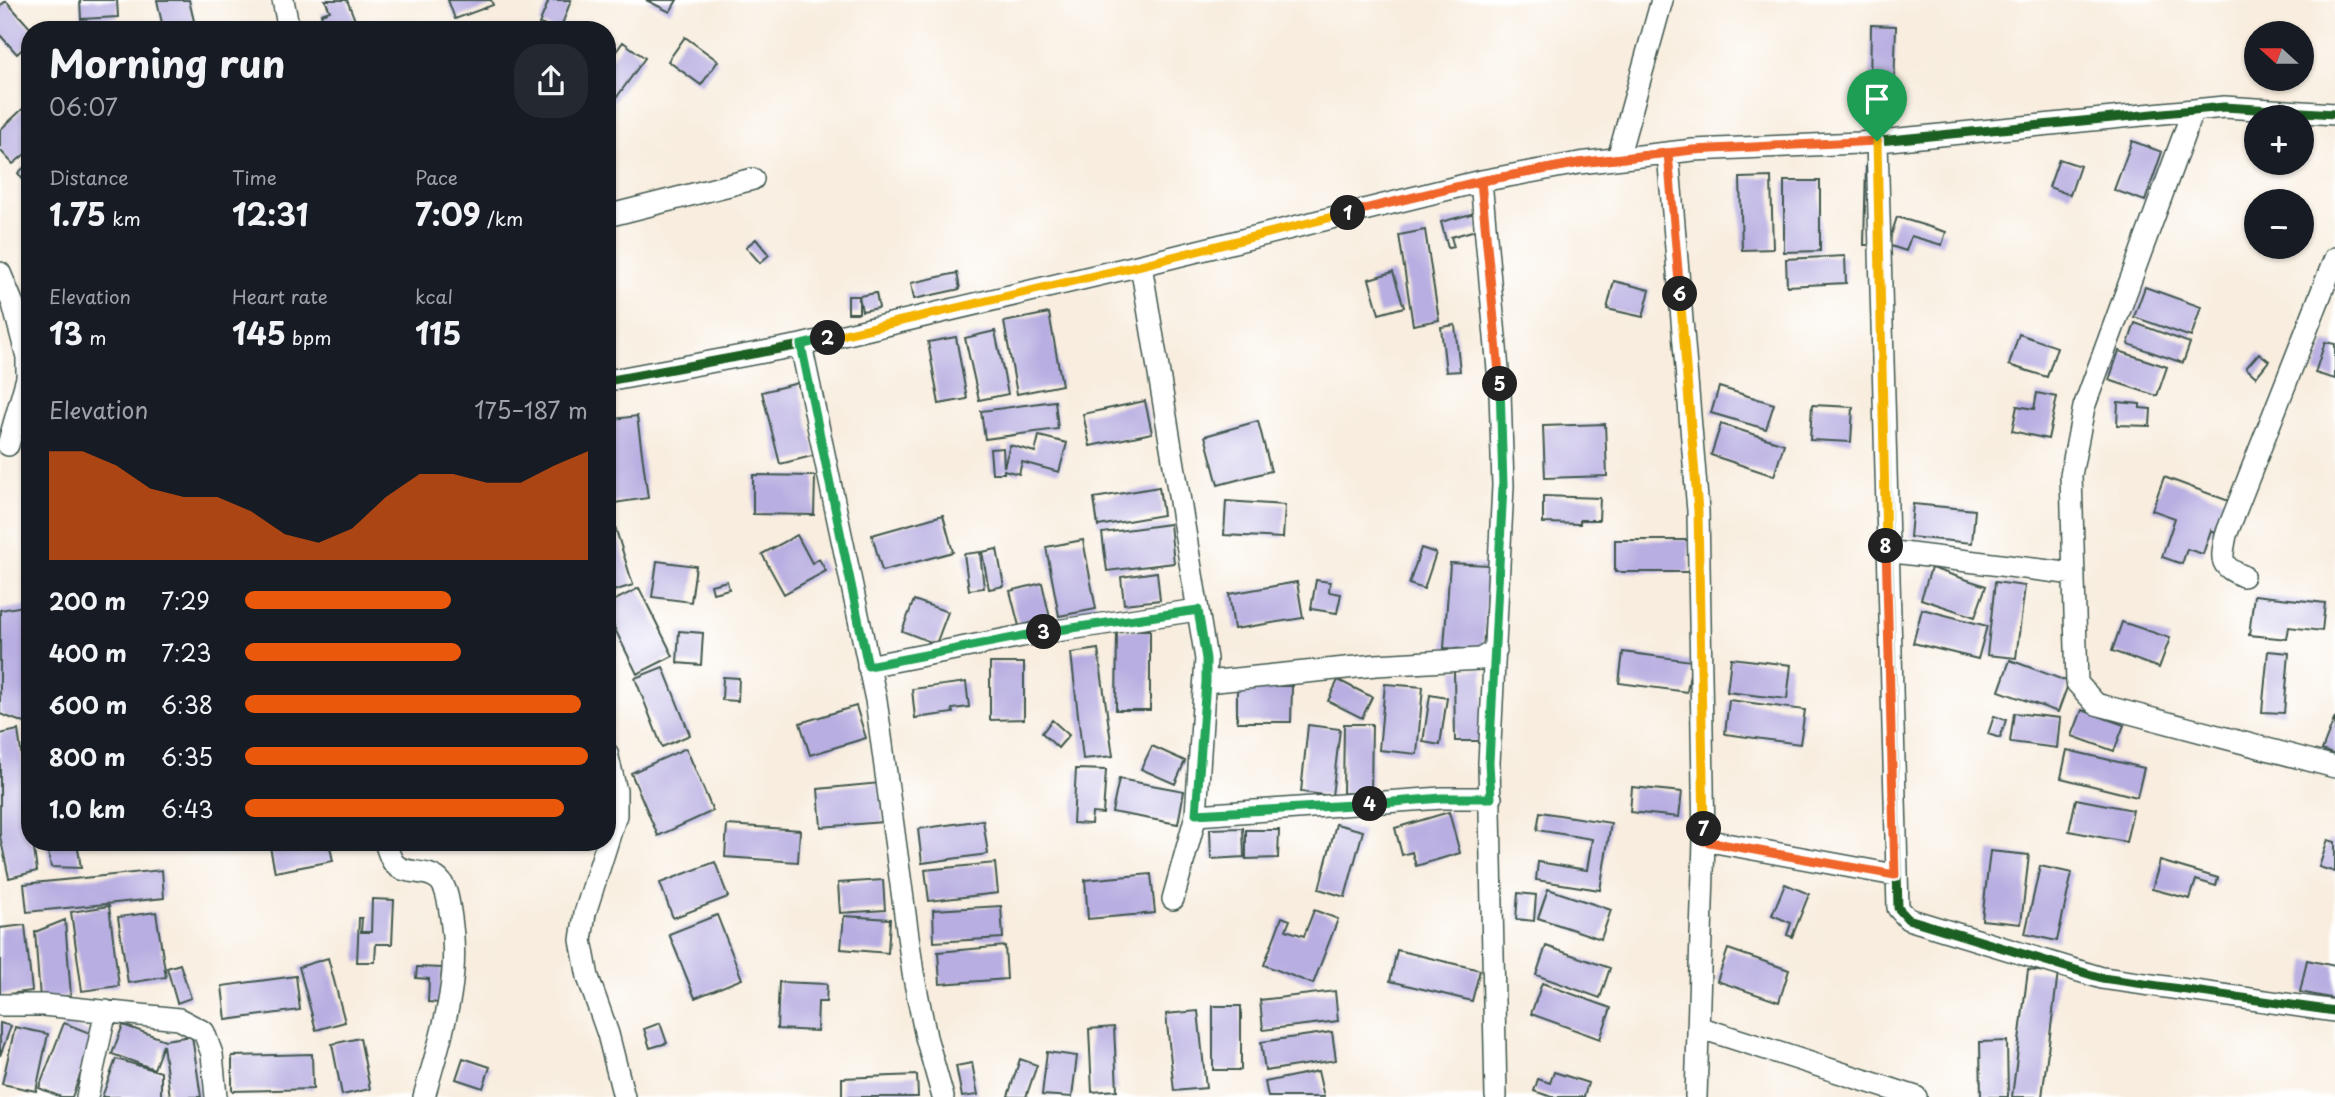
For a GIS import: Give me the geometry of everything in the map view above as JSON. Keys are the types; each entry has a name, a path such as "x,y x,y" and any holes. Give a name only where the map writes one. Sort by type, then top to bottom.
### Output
{"street":[{"path":"283,0 287,21"},
{"path":"1618,158 1662,0"},
{"path":"616,379 801,345 1481,181 1618,158 1693,150 1877,141 2224,107 2335,114"},
{"path":"2193,110 2084,407 2071,475 2077,683 2096,704 2335,767"},
{"path":"1877,141 1886,551 1898,908 1908,919 2102,978 2335,1011"},
{"path":"1668,153 1698,511 1704,841 1696,1097"},
{"path":"616,214 753,179"},
{"path":"1481,181 1500,392 1503,486 1489,763 1496,1097"},
{"path":"2243,576 2226,568 2222,560 2226,535 2335,258"},
{"path":"1141,265 1206,659 1196,814 1173,899"},
{"path":"0,273 13,304 21,334"},
{"path":"801,345 876,700 913,973 926,1037 943,1097"},
{"path":"4,446 21,396"},
{"path":"1886,551 2074,574"},
{"path":"868,666 1021,636 1198,610"},
{"path":"1206,682 1376,665 1480,659 1496,650"},
{"path":"616,791 616,819"},
{"path":"1196,814 1442,798 1491,798"},
{"path":"1704,841 1895,875"},
{"path":"389,851 399,868 433,875 442,883 450,911 455,946 450,1002 424,1097"},
{"path":"605,851 585,913 581,940 588,977 608,1034 624,1097 614,1097"},
{"path":"0,1005 43,1005 179,1019 204,1032 212,1054 216,1097"},
{"path":"88,1097 106,1011"},
{"path":"1698,1027 1874,1090 1916,1097"}],"building":[{"path":"80,0 117,0 118,17 81,19"},
{"path":"157,0 189,0 194,21 162,21"},
{"path":"325,0 347,0 355,21 324,21 321,14 330,11"},
{"path":"448,0 491,0 493,5 455,19"},
{"path":"549,0 571,0 563,21 540,21"},
{"path":"646,0 677,0 670,12"},
{"path":"6,1 24,21 21,21 21,50 17,54 0,35 0,6"},
{"path":"1871,25 1896,26 1894,89 1870,88"},
{"path":"685,37 718,61 701,85 668,61"},
{"path":"623,42 645,58 616,98 616,52"},
{"path":"21,110 21,157 13,164 0,150 0,130"},
{"path":"2132,141 2162,152 2145,201 2114,190"},
{"path":"2059,159 2080,166 2070,195 2049,187"},
{"path":"1866,164 1882,164 1880,245 1864,245"},
{"path":"1771,177 1773,249 1742,250 1740,178"},
{"path":"1784,181 1820,181 1820,251 1784,252"},
{"path":"1475,213 1479,229 1451,237 1454,247 1448,248 1441,222"},
{"path":"1897,217 1946,232 1942,245 1911,236 1906,251 1888,245"},
{"path":"1425,230 1439,320 1413,325 1399,235"},
{"path":"756,239 769,255 760,263 746,247"},
{"path":"1845,256 1846,283 1787,286 1786,259"},
{"path":"1393,272 1404,307 1379,314 1369,279"},
{"path":"957,273 960,289 914,299 911,283"},
{"path":"1614,281 1650,290 1643,317 1607,309"},
{"path":"2145,287 2201,307 2191,337 2134,317"},
{"path":"876,293 879,308 862,311 859,296"},
{"path":"848,296 859,296 859,313 848,313"},
{"path":"1049,313 1062,385 1017,394 1004,322"},
{"path":"2135,323 2190,343 2183,363 2128,344"},
{"path":"1455,325 1460,371 1446,372 1441,327"},
{"path":"995,331 1008,394 979,400 965,338"},
{"path":"2019,334 2057,347 2047,377 2009,365"},
{"path":"956,337 967,399 939,404 928,342"},
{"path":"2325,342 2335,344 2335,379 2315,373"},
{"path":"2119,351 2167,367 2157,396 2109,380"},
{"path":"2259,353 2269,361 2256,377 2246,368"},
{"path":"798,383 816,455 780,464 762,392"},
{"path":"1719,387 1774,404 1766,429 1711,413"},
{"path":"2037,393 2057,397 2048,439 2012,431 2017,406 2034,409"},
{"path":"1055,401 1058,429 985,439 981,411"},
{"path":"1145,401 1152,433 1090,446 1083,414"},
{"path":"2118,402 2140,404 2140,408 2151,409 2150,426 2117,425"},
{"path":"1812,405 1853,407 1851,442 1810,440"},
{"path":"637,416 648,498 616,503 616,419"},
{"path":"1258,421 1271,471 1218,485 1205,436"},
{"path":"1605,424 1607,476 1545,478 1543,426"},
{"path":"1721,424 1784,444 1774,476 1711,455"},
{"path":"1039,436 1067,443 1059,472 1022,462 1019,474 1004,470 1004,473 992,473 990,449 1003,448 1004,467 1010,445 1035,452"},
{"path":"753,475 815,476 814,515 753,514"},
{"path":"2164,477 2229,501 2217,533 2211,530 2203,554 2187,549 2182,564 2162,557 2175,518 2152,510"},
{"path":"1159,487 1163,515 1098,526 1094,498"},
{"path":"1543,496 1600,498 1599,520 1580,520 1580,524 1543,523"},
{"path":"1226,501 1285,505 1283,538 1224,535"},
{"path":"1913,504 1975,510 1972,543 1910,537"},
{"path":"943,515 953,552 882,571 872,535"},
{"path":"1170,524 1174,563 1107,571 1102,533"},
{"path":"616,530 633,585 616,590"},
{"path":"797,535 812,563 819,559 826,571 784,594 762,554"},
{"path":"1083,540 1096,609 1059,616 1046,547"},
{"path":"1615,540 1689,540 1689,572 1615,572"},
{"path":"1421,548 1436,553 1424,589 1409,584"},
{"path":"997,549 1004,586 989,589 982,552"},
{"path":"980,552 984,588 969,590 964,554"},
{"path":"657,561 696,566 691,602 652,597"},
{"path":"1450,563 1489,565 1483,650 1444,648"},
{"path":"1931,568 1986,586 1975,617 1921,599"},
{"path":"1157,572 1160,600 1124,604 1121,577"},
{"path":"1316,580 1330,582 1329,592 1341,594 1337,613 1311,609"},
{"path":"727,581 729,589 713,593 711,585"},
{"path":"1297,582 1303,618 1234,629 1229,594"},
{"path":"1995,582 2025,586 2016,658 1987,655"},
{"path":"1042,583 1050,618 1019,626 1010,591"},
{"path":"639,588 673,656 637,674 616,631 616,600"},
{"path":"2254,595 2325,603 2322,631 2289,627 2287,639 2249,635"},
{"path":"914,600 948,612 936,644 902,631"},
{"path":"21,606 21,722 0,714 0,610"},
{"path":"1922,609 1987,626 1978,659 1913,643"},
{"path":"2122,622 2170,638 2159,668 2112,651"},
{"path":"1117,630 1150,630 1150,710 1116,710"},
{"path":"679,631 703,633 701,665 677,663"},
{"path":"1098,649 1113,756 1083,759 1071,653"},
{"path":"2268,651 2289,653 2284,713 2262,712"},
{"path":"1623,652 1692,661 1687,692 1619,683"},
{"path":"1731,658 1791,665 1787,699 1727,692"},
{"path":"2010,660 2069,682 2058,712 1999,691"},
{"path":"990,663 1024,663 1024,719 990,720"},
{"path":"663,667 690,735 662,747 635,678"},
{"path":"1483,669 1484,741 1455,741 1454,670"},
{"path":"723,677 739,678 738,701 722,700"},
{"path":"1338,680 1372,697 1362,718 1328,701"},
{"path":"966,682 969,707 952,709 953,713 915,718 912,689"},
{"path":"1385,684 1423,687 1417,754 1379,750"},
{"path":"1237,686 1292,686 1291,722 1237,722"},
{"path":"1430,695 1447,698 1440,745 1423,742"},
{"path":"1729,700 1805,710 1800,744 1725,734"},
{"path":"856,706 866,738 810,755 800,723"},
{"path":"2082,710 2124,725 2114,751 2072,736"},
{"path":"2014,713 2060,718 2057,748 2010,742"},
{"path":"1994,716 2006,720 2000,738 1988,734"},
{"path":"2335,717 2335,755 2322,750"},
{"path":"1052,720 1069,735 1058,748 1042,733"},
{"path":"1344,724 1372,724 1371,794 1343,793"},
{"path":"1308,725 1340,729 1332,796 1301,792"},
{"path":"18,730 21,752 21,851 34,851 37,871 9,878 0,836 0,734"},
{"path":"1152,746 1185,761 1175,784 1141,769"},
{"path":"686,748 713,811 658,836 631,773"},
{"path":"2067,750 2144,768 2137,797 2061,778"},
{"path":"1076,769 1106,770 1103,814 1092,813 1091,824 1073,823"},
{"path":"1119,779 1184,791 1178,824 1112,812"},
{"path":"880,783 883,822 821,827 818,789"},
{"path":"1632,787 1682,792 1679,817 1630,812"},
{"path":"2076,799 2133,810 2126,842 2069,831"},
{"path":"1449,812 1460,853 1416,866 1412,852 1402,855 1395,828"},
{"path":"1540,812 1611,823 1600,890 1536,880 1538,862 1587,870 1592,839 1537,830"},
{"path":"983,820 988,854 922,863 918,829"},
{"path":"1336,824 1363,831 1345,897 1319,889"},
{"path":"727,825 800,830 798,862 725,857"},
{"path":"1243,828 1244,857 1211,859 1210,829"},
{"path":"1246,830 1279,830 1278,858 1246,859"},
{"path":"2328,840 2335,842 2335,872 2319,867"},
{"path":"48,851 78,851 81,868 51,867"},
{"path":"271,851 331,851 333,861 275,872"},
{"path":"1990,851 2029,855 2021,924 1982,920"},
{"path":"2160,861 2218,878 2216,886 2196,880 2190,899 2152,889"},
{"path":"715,862 728,897 673,918 660,883"},
{"path":"995,863 998,893 929,901 925,870"},
{"path":"2040,866 2072,873 2057,941 2025,934"},
{"path":"162,870 164,898 27,912 24,884"},
{"path":"1151,874 1155,913 1088,919 1085,880"},
{"path":"883,880 885,910 840,913 838,883"},
{"path":"1785,884 1809,894 1792,937 1787,935 1791,923 1772,915"},
{"path":"1548,889 1611,910 1601,939 1538,918"},
{"path":"1518,893 1536,895 1534,921 1516,919"},
{"path":"372,899 394,900 392,944 376,944 375,962 357,962 359,918 362,918 361,932 371,932"},
{"path":"109,906 119,986 82,991 71,912"},
{"path":"1001,906 1003,938 934,942 933,910"},
{"path":"1314,910 1338,919 1313,984 1264,965 1282,917 1290,920 1286,930 1304,936"},
{"path":"156,912 166,977 128,983 118,917"},
{"path":"717,915 742,979 695,998 669,934"},
{"path":"844,916 890,919 888,953 841,949"},
{"path":"65,920 71,996 40,999 35,932"},
{"path":"25,925 32,991 0,995 0,928"},
{"path":"1005,946 1007,979 940,984 938,952"},
{"path":"1546,946 1610,968 1600,998 1536,975"},
{"path":"1728,949 1789,970 1779,1002 1717,981"},
{"path":"1397,950 1480,970 1472,1001 1390,981"},
{"path":"328,958 345,1022 316,1030 299,967"},
{"path":"2307,960 2335,966 2335,999 2300,992"},
{"path":"180,964 191,998 177,1003 167,968"},
{"path":"417,967 442,968 440,1003 428,1002 429,979 416,978"},
{"path":"2028,970 2058,973 2042,1097 2012,1097"},
{"path":"296,976 300,1010 226,1020 222,986"},
{"path":"779,982 827,984 826,1002 818,1002 817,1031 777,1029"},
{"path":"1542,983 1611,1008 1600,1039 1531,1014"},
{"path":"1335,991 1338,1021 1263,1030 1260,1000"},
{"path":"1213,1006 1241,1006 1241,1070 1213,1070"},
{"path":"1198,1011 1206,1088 1174,1091 1166,1014"},
{"path":"0,1023 11,1026 0,1056"},
{"path":"64,1023 95,1035 72,1097 61,1097 39,1088"},
{"path":"660,1023 667,1043 650,1048 644,1029"},
{"path":"123,1025 165,1040 192,1036 201,1097 170,1097 163,1045 154,1069 112,1054"},
{"path":"15,1027 48,1034 36,1091 2,1084"},
{"path":"1114,1027 1117,1090 1092,1092 1089,1029"},
{"path":"1332,1032 1336,1060 1265,1071 1261,1042"},
{"path":"360,1038 370,1089 342,1095 332,1044"},
{"path":"2007,1041 2008,1097 1981,1097 1980,1042"},
{"path":"1047,1052 1077,1056 1072,1097 1042,1095"},
{"path":"312,1054 313,1089 232,1091 232,1056"},
{"path":"463,1058 490,1067 483,1088 456,1079"},
{"path":"116,1059 161,1072 161,1097 102,1097"},
{"path":"1020,1059 1037,1065 1026,1097 1011,1097 1008,1096"},
{"path":"972,1063 978,1095 962,1097 956,1066"},
{"path":"1318,1071 1324,1097 1268,1097 1265,1082"},
{"path":"1554,1072 1588,1083 1584,1097 1552,1097 1534,1091 1538,1079 1550,1083"},
{"path":"917,1075 918,1097 842,1097 842,1078"}],"cycle path":[{"path":"616,379 801,345 1481,181 1579,163 1693,150 1859,143 2224,107 2335,114"},
{"path":"1877,141 1898,908 1908,919 2102,978 2335,1011"}],"route":[{"path":"1877,141 1693,150 1579,163 1481,181 801,345 868,666 1021,636 1198,610 1206,659 1206,682 1196,814 1442,798 1491,798 1489,763 1503,486 1500,392 1481,181 1579,163 1668,153 1698,511 1704,841 1895,875 1877,141"}]}
